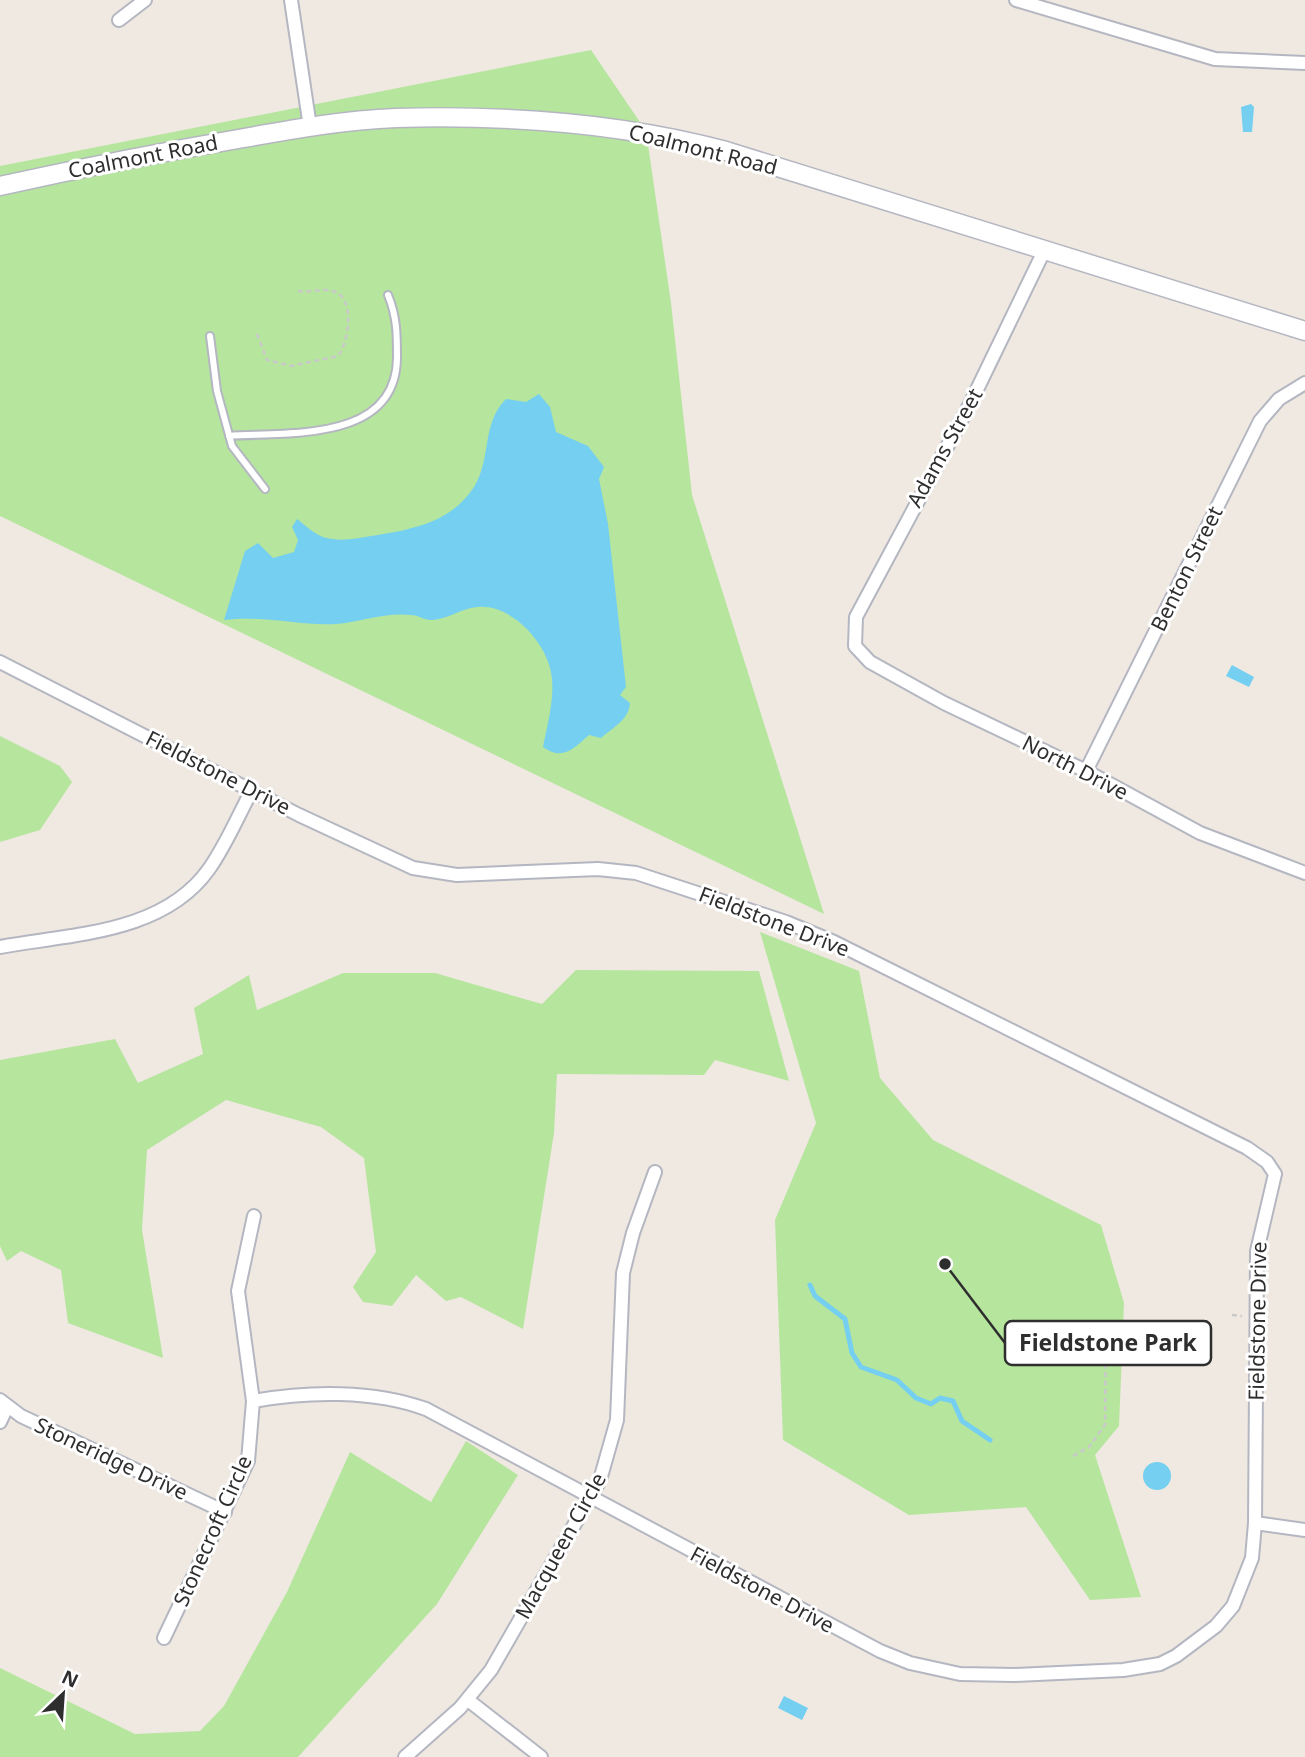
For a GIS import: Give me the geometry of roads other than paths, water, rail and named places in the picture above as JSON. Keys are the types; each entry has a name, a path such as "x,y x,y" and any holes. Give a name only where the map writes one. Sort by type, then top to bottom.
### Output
{"street":[{"path":"119,20 145,0"},
{"path":"290,0 310,127"},
{"path":"1016,0 1215,59 1305,63"},
{"name":"Coalmont Road","path":"0,186 180,149 310,127 395,118 579,125 655,134 726,151 1305,331"},
{"name":"Adams Street","path":"855,646 853,633 856,617 976,393 1044,251"},
{"name":"Benton Street","path":"1086,771 1260,421 1279,399 1305,383"},
{"name":"North Drive","path":"855,646 870,663 944,703 1086,771 1200,832 1305,873"},
{"name":"Fieldstone Drive","path":"0,662 390,858 428,872 457,875 617,870 646,876 786,922 834,942 1109,1078 1268,1162 1273,1168 1275,1183 1263,1220 1257,1251 1255,1523 1252,1558 1233,1606 1216,1626 1176,1656 1160,1664 1123,1670 1014,1675 960,1674 910,1663 880,1651 447,1419 404,1401 345,1395 253,1401"},
{"path":"0,947 130,923 162,911 186,894 208,871 252,790"},
{"name":"Macqueen Circle","path":"405,1757 468,1700 502,1654 590,1498 606,1463 617,1420 624,1273 633,1233 654,1172"},
{"name":"Stonecroft Circle","path":"164,1638 248,1461 253,1401 238,1291 239,1275 254,1216"},
{"path":"0,1422 4,1404"},
{"name":"Stoneridge Drive","path":"4,1404 225,1513"},
{"path":"1255,1523 1305,1530"},
{"path":"468,1700 541,1757"}],"lane":[{"path":"229,436 336,427 364,417 379,406 395,383 397,318 388,295"},
{"path":"210,336 217,391 229,436 233,446 265,489"}],"water":[{"path":"1251,104 1254,107 1252,132 1243,132 1241,107"},
{"path":"539,394 550,407 556,432 588,446 604,467 599,479 608,524 626,687 620,695 630,703 623,719 601,738 589,735 573,749 562,753 543,747 552,696 550,666 537,641 504,612 478,607 431,620 401,614 336,624 224,620 245,551 258,543 273,558 294,552 298,540 292,527 297,519 320,536 341,540 415,527 442,517 454,509 465,499 480,476 490,430 498,409 506,399 526,402"},
{"path":"1232,665 1254,677 1249,687 1226,676"},
{"path":"1157,1462 1167,1466 1171,1476 1167,1486 1157,1490 1147,1486 1143,1476 1147,1466"},
{"path":"784,1696 808,1708 802,1720 778,1708"}],"waterway":[{"path":"810,1285 815,1296 845,1319 852,1353 861,1367 897,1380 916,1398 931,1404 940,1398 953,1401 962,1421 990,1440"}],"place":[{"name":"Fieldstone Park","path":"945,1264"}]}
